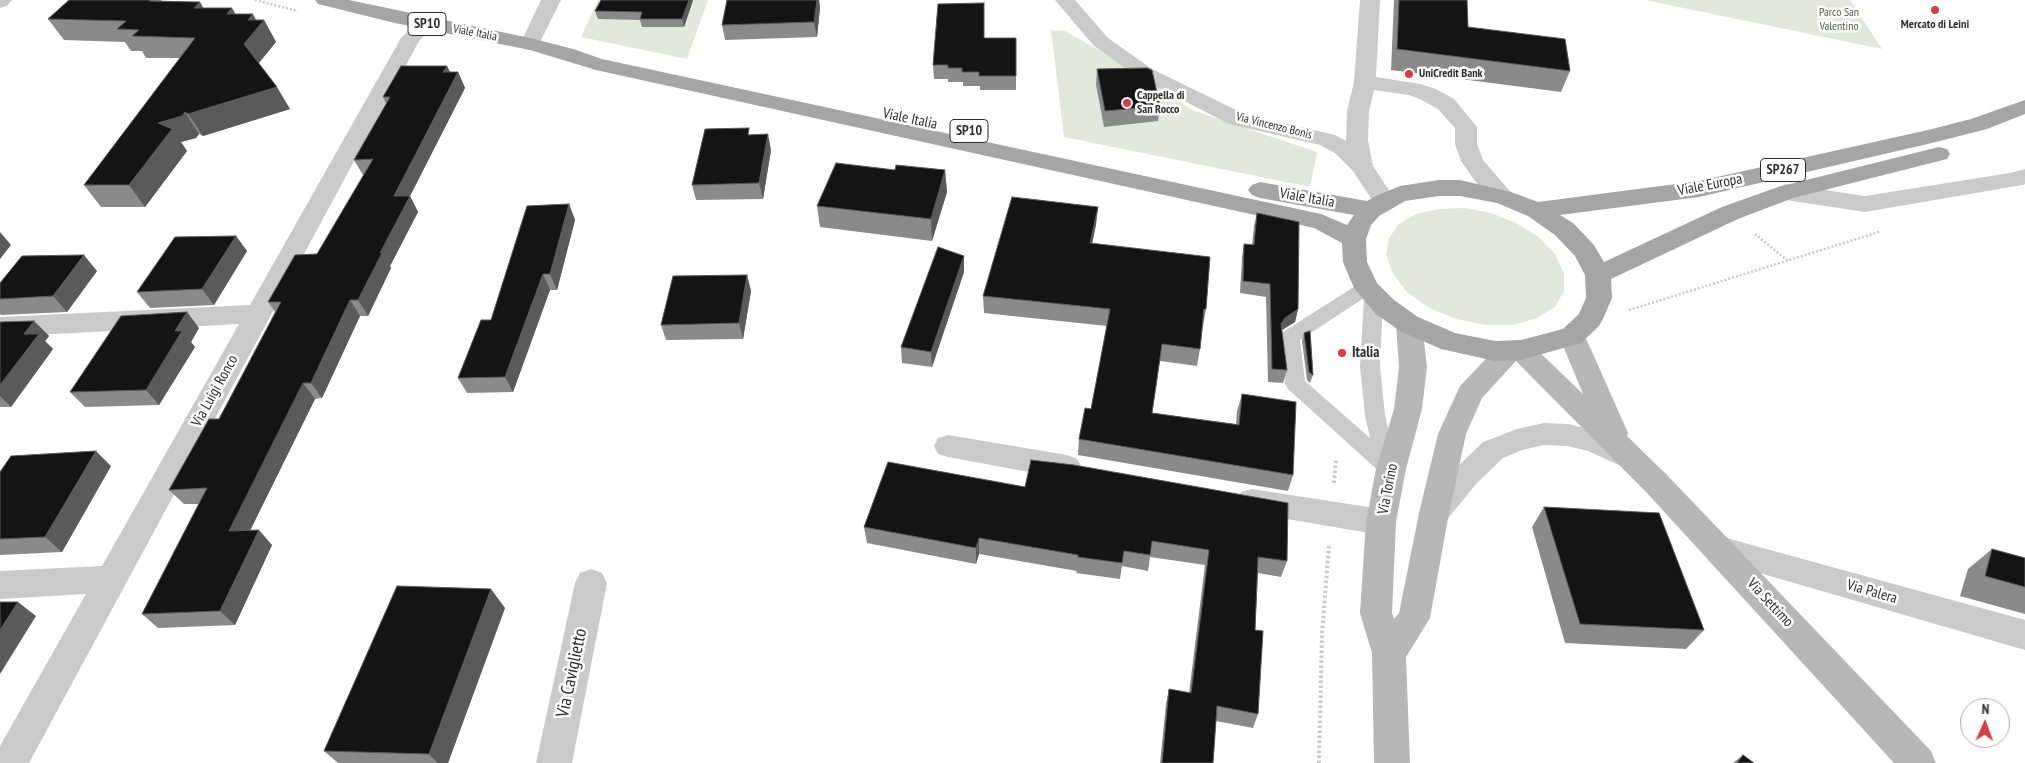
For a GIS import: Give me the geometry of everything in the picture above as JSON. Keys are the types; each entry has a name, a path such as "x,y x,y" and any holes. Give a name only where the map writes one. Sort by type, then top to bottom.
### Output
{"main road":[{"name":"Viale Italia","path":"325,0 426,24 530,44 566,53 596,64 1188,191 1321,222 1354,239"},
{"name":"Viale Italia","path":"566,53 603,56 1212,182 1378,205"},
{"name":"Viale Europa","path":"1536,210 1699,189 1928,137 1979,124 2025,106"},
{"name":"Viale Europa","path":"1598,275 1730,213 1786,192 1948,151 2025,126"},
{"path":"1439,188 1468,190 1504,197 1536,210 1564,229 1585,251 1598,275 1599,298 1590,319 1572,336 1515,351 1496,351 1450,342 1409,324 1385,307 1370,291 1355,262 1354,239 1360,223 1378,205 1400,194 1439,188"},
{"name":"Via Torino","path":"1392,763 1389,653 1376,613 1381,522 1391,469 1408,409 1413,367 1409,324"},
{"name":"Via Settimo","path":"1572,336 1626,452"},
{"path":"1389,653 1414,618 1434,513 1452,434 1470,393 1492,368 1515,351"},
{"name":"Via Settimo","path":"1515,351 1626,452 1918,763"}],"street":[{"path":"530,44 551,0"},
{"name":"Via Vincenzo Bonis","path":"1065,0 1101,42 1144,73 1237,119 1327,140 1343,148 1362,166"},
{"path":"1370,0 1365,82 1358,111 1357,141 1362,166 1378,205"},
{"name":"Via Luigi Ronco","path":"10,763 411,38 426,24"},
{"path":"1365,82 1412,89 1428,94 1446,104 1466,127 1466,144 1472,161 1486,180 1504,197"},
{"path":"1786,192 1865,204 2021,179"},
{"path":"0,326 258,314"},
{"path":"1434,513 1492,450 1517,440 1544,434 1568,435 1594,441 1626,452"},
{"path":"948,446 1092,472"},
{"path":"1226,496 1381,522"},
{"name":"Via Palera","path":"1719,549 2025,635"},
{"path":"0,585 111,579"},
{"name":"Via Caviglietto","path":"554,763 591,583"}],"lane":[{"path":"1370,291 1370,367 1375,415 1382,446 1391,469"},
{"path":"1370,291 1290,338 1295,384 1391,469"}],"path":[{"path":"1730,213 1788,261"},
{"path":"1626,315 1630,310 1881,232"}],"green space":[{"path":"598,0 708,0 687,59 581,37"},
{"name":"Parco San Valentino","path":"1645,0 1850,0 1882,49"},
{"path":"1051,30 1065,31 1132,69 1192,110 1317,152 1310,187 1064,137"},
{"path":"1465,208 1491,213 1516,223 1539,237 1555,254 1564,273 1564,291 1555,307 1537,318 1513,325 1485,325 1456,319 1429,308 1407,292 1393,274 1386,255 1389,238 1399,224 1416,214 1439,209"}],"building":[{"path":"69,0 200,2 194,8 232,8 227,14 253,14 248,20 264,20 244,44 277,87 188,114 185,112 182,116 158,123 172,129 129,185 84,185 195,38 132,36 139,30 117,29 126,21 48,19"},
{"path":"601,0 689,0 682,19 640,19 642,12 595,11"},
{"path":"727,0 817,0 814,22 722,25"},
{"path":"1399,0 1467,0 1468,27 1565,39 1570,71 1397,49"},
{"path":"984,3 984,38 1016,38 1016,76 979,76 979,72 962,72 962,68 948,68 948,65 933,65 938,4"},
{"path":"401,66 447,66 443,72 458,72 394,196 410,196 380,253 382,253 358,300 350,300 311,383 303,383 229,531 259,530 220,611 142,614 207,488 169,490 209,419 219,419 281,302 268,302 295,255 317,254 373,159 354,160 390,97 383,97"},
{"path":"1147,68 1152,70 1160,106 1105,111 1097,69"},
{"path":"749,128 748,135 768,134 759,183 692,185 705,129"},
{"path":"836,163 895,170 896,165 945,170 931,219 817,206"},
{"path":"1012,197 1098,207 1090,243 1210,257 1206,309 1204,309 1200,349 1162,344 1152,413 1239,425 1242,394 1296,402 1293,475 1079,439 1085,408 1091,409 1110,309 983,296"},
{"path":"569,204 550,274 543,274 505,377 458,378 481,320 491,320 527,206"},
{"path":"1257,213 1299,222 1298,309 1285,318 1281,324 1287,370 1272,369 1270,284 1243,281 1244,244 1254,245"},
{"path":"236,236 202,289 137,292 175,237"},
{"path":"938,247 964,256 931,352 901,347"},
{"path":"84,255 53,296 0,299 0,283 22,256"},
{"path":"747,275 739,323 661,325 673,276"},
{"path":"187,312 175,331 182,331 146,390 70,392 121,316"},
{"path":"34,321 24,334 39,334 0,385 0,322"},
{"path":"1310,331 1313,375 1309,372 1304,333"},
{"path":"96,451 45,537 0,539 0,472 11,456"},
{"path":"1031,460 1074,465 1288,503 1287,561 1258,557 1255,630 1263,631 1258,714 1217,706 1213,763 1162,763 1169,689 1191,693 1209,550 1152,541 1150,555 1124,551 1122,563 1078,557 1078,555 979,538 976,548 864,527 888,462 1025,487"},
{"path":"1544,507 1659,513 1704,630 1580,624"},
{"path":"1992,549 2025,558 2025,587 1985,576"},
{"path":"397,586 491,589 429,754 324,751"},
{"path":"0,602 18,602 0,630"},
{"path":"1743,755 1754,763 1737,763"}],"place":[{"name":"Mercato di Leini","path":"1935,10"},
{"name":"UniCredit Bank","path":"1409,74"},
{"name":"Cappella di San Rocco","path":"1127,103"},
{"name":"Italia","path":"1342,353"}]}
